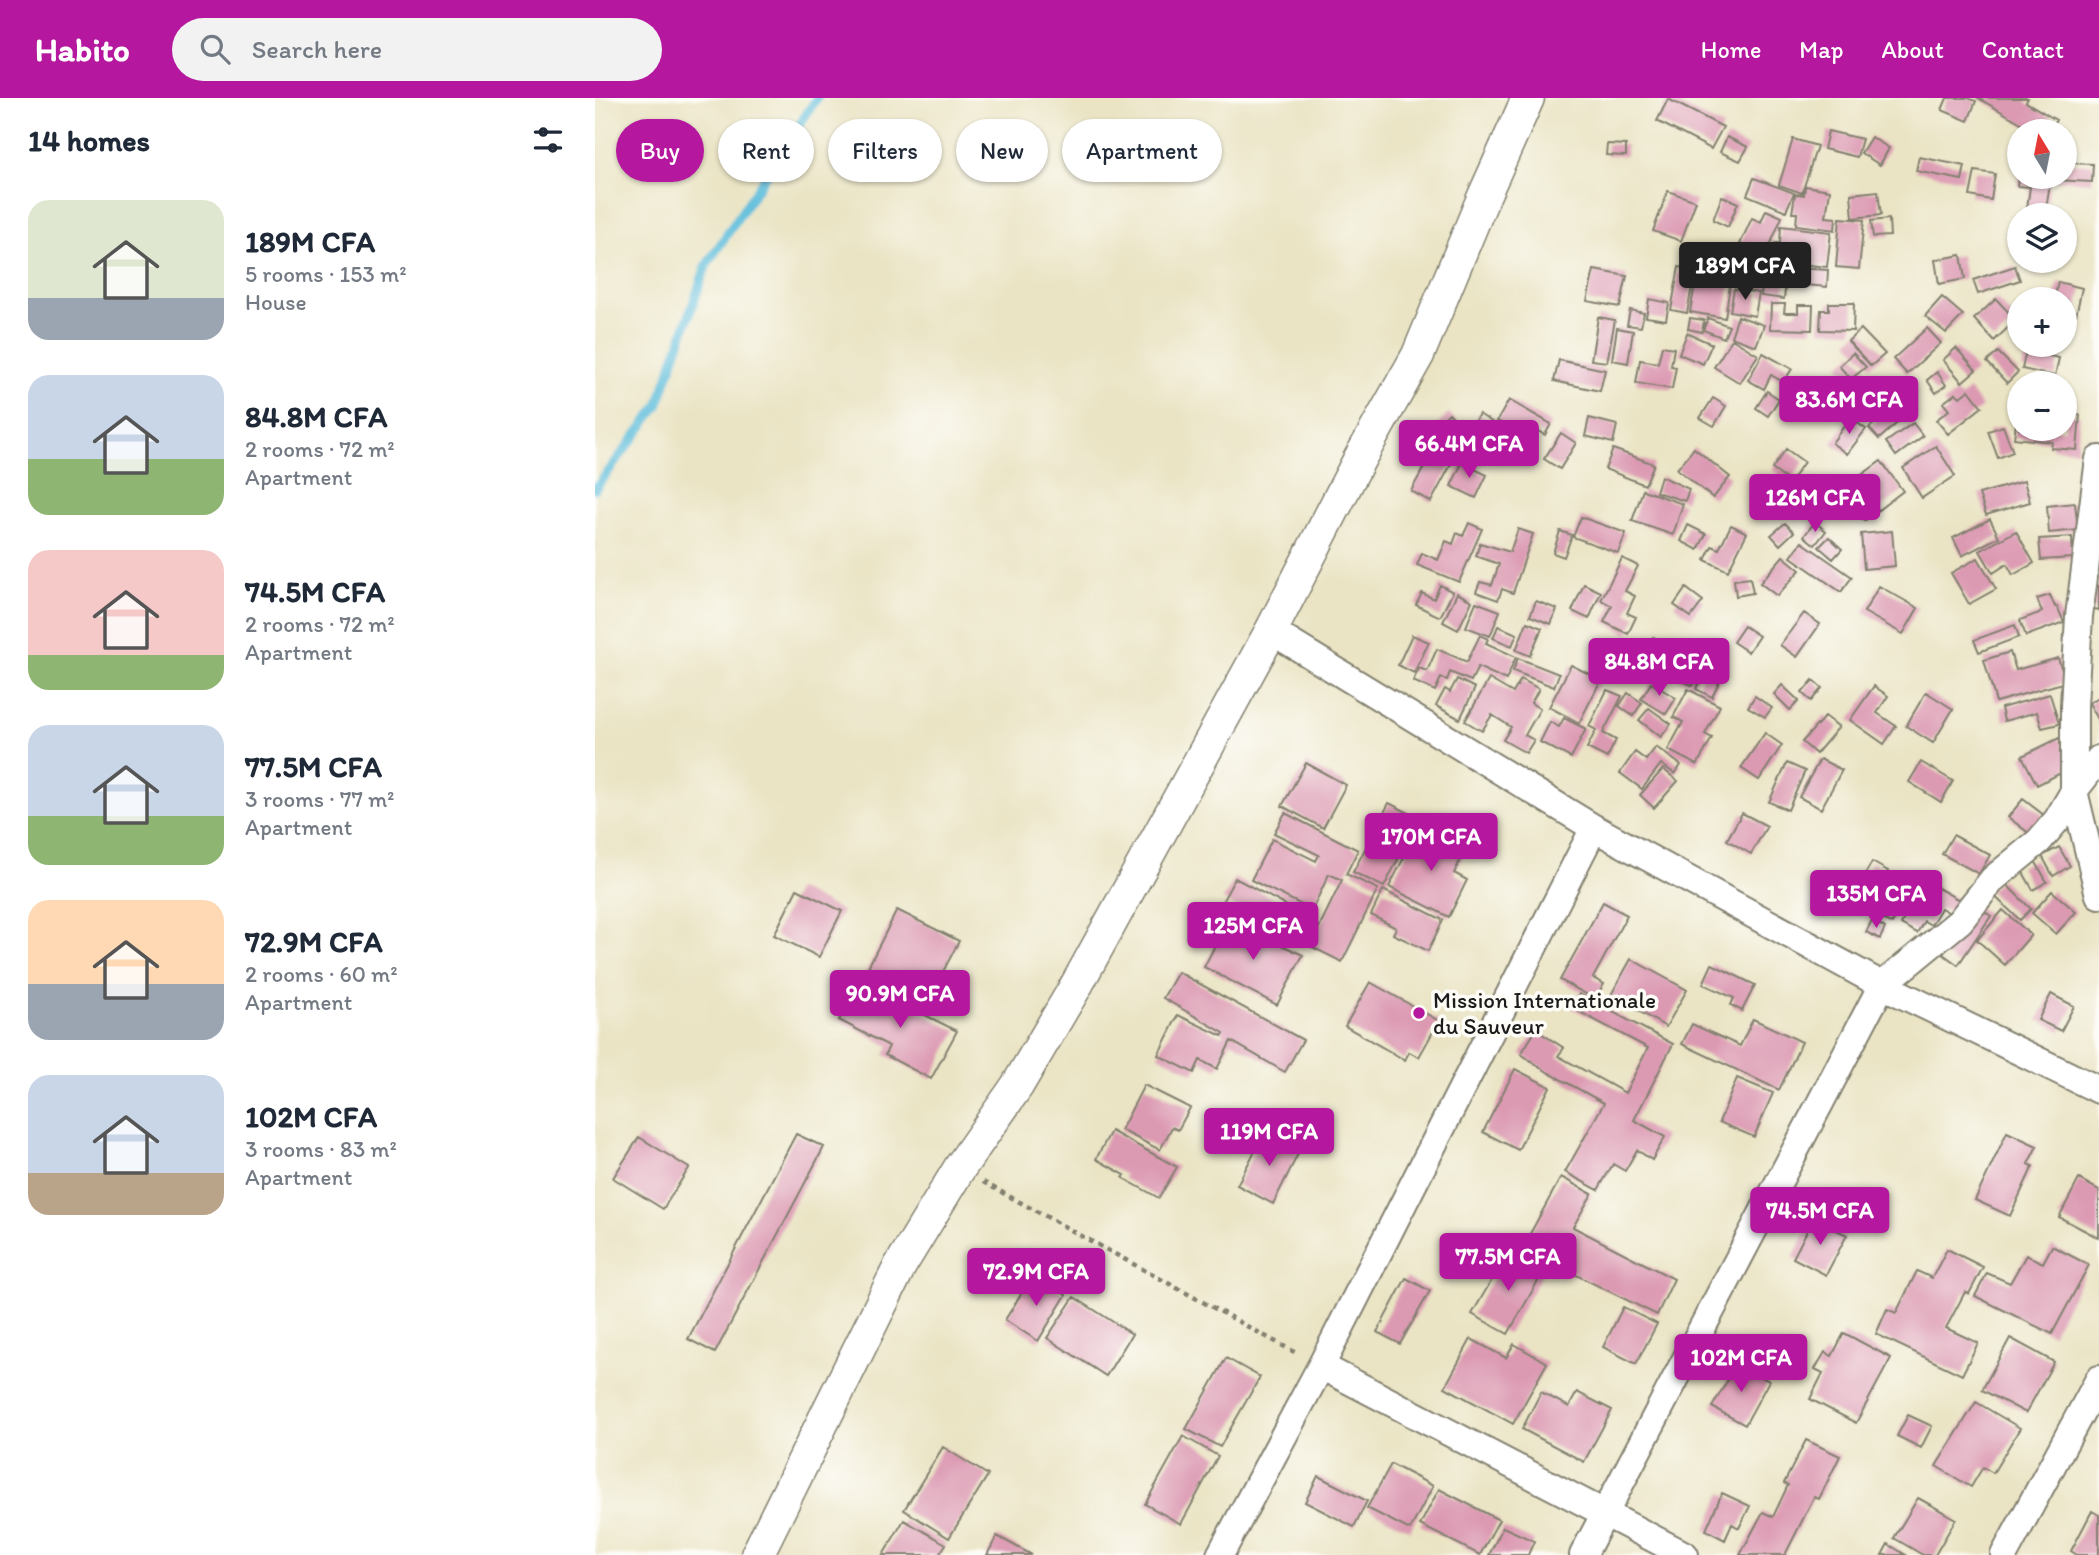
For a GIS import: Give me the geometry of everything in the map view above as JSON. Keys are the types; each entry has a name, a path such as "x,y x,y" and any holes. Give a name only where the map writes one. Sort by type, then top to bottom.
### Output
{"street":[{"path":"757,1555 899,1266 959,1169 1017,1086 1076,986 1271,631 1360,458 1417,355 1483,196 1528,98"},
{"path":"2099,459 2079,616 2074,706 2074,791 2099,895"},
{"path":"1271,631 1594,828 1882,985 2099,1090"},
{"path":"1583,1555 1882,985 1959,921 1993,879 2039,841 2057,820 2074,791 2099,759"},
{"path":"1220,1555 1321,1366 1594,828"},
{"path":"1321,1366 1685,1555"},
{"path":"2004,1555 2099,1379"}],"path":[{"path":"959,1169 1321,1366"}],"building":[{"path":"1947,98 1968,98 1976,101 1968,121 1942,110"},
{"path":"1978,98 2028,98 2026,102 2054,119 2014,119"},
{"path":"1668,99 1723,127 1711,149 1657,121"},
{"path":"1828,131 1862,139 1857,157 1824,149"},
{"path":"1727,137 1748,147 1740,161 1720,152"},
{"path":"1871,137 1889,148 1880,165 1861,153"},
{"path":"1793,139 1817,146 1802,193 1779,185"},
{"path":"1607,144 1626,145 1626,156 1606,155"},
{"path":"1919,157 1965,166 1962,180 1916,171"},
{"path":"2077,163 2093,164 2092,182 2077,181"},
{"path":"1975,171 1995,174 1991,200 1970,196"},
{"path":"1754,178 1794,193 1786,211 1747,195"},
{"path":"1805,186 1830,190 1826,217 1836,218 1835,230 1796,225 1797,213 1792,213 1795,194 1804,195"},
{"path":"2030,189 2049,189 2047,203 2028,203"},
{"path":"1668,191 1696,201 1681,241 1653,231"},
{"path":"1878,191 1881,215 1853,218 1851,194"},
{"path":"1722,196 1738,203 1728,227 1713,220"},
{"path":"1766,210 1782,217 1766,255 1740,244 1752,218 1761,222"},
{"path":"1840,218 1864,220 1859,269 1836,267"},
{"path":"1889,219 1890,236 1873,237 1871,221"},
{"path":"1781,226 1831,232 1827,267 1773,261 1775,243 1780,243"},
{"path":"1961,255 1965,279 1939,284 1935,260"},
{"path":"1742,257 1763,261 1758,286 1738,282"},
{"path":"1765,263 1788,265 1784,299 1761,296"},
{"path":"1679,267 1695,270 1687,313 1671,310"},
{"path":"1796,268 1828,270 1827,287 1795,284"},
{"path":"2007,269 2007,273 2018,273 2020,280 1978,294 1973,280"},
{"path":"1594,270 1627,276 1620,307 1587,301"},
{"path":"1697,273 1731,279 1725,318 1690,312"},
{"path":"2058,282 2082,288 2077,310 2077,287 2057,287"},
{"path":"1734,289 1759,293 1755,316 1730,311"},
{"path":"1942,297 1963,315 1946,333 1925,316"},
{"path":"1649,299 1669,303 1666,320 1646,317"},
{"path":"1996,299 2007,311 2007,329 1994,341 1974,319"},
{"path":"1829,303 1854,303 1853,331 1820,330 1821,310 1829,310"},
{"path":"1771,304 1785,304 1784,313 1798,313 1798,305 1813,305 1812,330 1770,329"},
{"path":"1630,310 1644,313 1641,327 1627,325"},
{"path":"1738,316 1764,325 1756,346 1731,337"},
{"path":"1598,317 1615,320 1607,362 1591,360"},
{"path":"1690,318 1704,320 1702,332 1688,329"},
{"path":"1708,318 1729,326 1724,338 1703,330"},
{"path":"1617,328 1633,331 1628,363 1612,360"},
{"path":"1927,328 1941,343 1907,374 1893,359"},
{"path":"1861,329 1885,354 1871,366 1848,341"},
{"path":"1687,333 1712,344 1703,364 1679,354"},
{"path":"1732,339 1758,355 1740,383 1714,367"},
{"path":"1662,346 1674,348 1671,366 1676,367 1672,389 1636,383 1640,360 1658,363"},
{"path":"1956,348 1976,370 1962,382 1943,360"},
{"path":"1998,352 2017,371 2007,371 2007,383 1987,362"},
{"path":"1763,353 1792,369 1783,382 1771,375 1764,389 1748,380"},
{"path":"1853,353 1866,367 1851,379 1839,366"},
{"path":"2025,357 2059,358 2056,371 2022,369"},
{"path":"1559,360 1605,370 1600,391 1554,381"},
{"path":"1937,372 1946,385 1936,393 1927,380"},
{"path":"1969,390 1982,407 1948,434 1936,420 1949,410 1943,403 1956,393 1960,397"},
{"path":"1767,391 1779,399 1768,416 1756,408"},
{"path":"1713,398 1726,406 1714,426 1700,418"},
{"path":"1509,400 1551,424 1545,435 1531,427 1525,436 1497,421"},
{"path":"1894,405 1905,416 1879,439 1869,428"},
{"path":"1449,413 1459,424 1446,435 1437,425"},
{"path":"1479,414 1495,424 1478,451 1462,442"},
{"path":"2077,415 2080,415 2077,450 2051,448 2052,442 2042,441 2077,441"},
{"path":"1589,418 1617,425 1613,443 1585,436"},
{"path":"1850,418 1866,429 1847,454 1832,443"},
{"path":"1913,423 1923,436 1896,456 1886,442"},
{"path":"2003,426 2013,452 1998,458 1988,431"},
{"path":"1561,433 1576,443 1560,469 1544,459"},
{"path":"1936,446 1955,476 1922,498 1903,468"},
{"path":"1694,448 1730,477 1713,498 1677,469"},
{"path":"1434,449 1454,459 1431,502 1411,491"},
{"path":"1613,449 1654,464 1645,485 1605,469"},
{"path":"1786,449 1804,462 1790,482 1772,469"},
{"path":"1881,461 1903,491 1864,521 1841,490"},
{"path":"1462,463 1487,475 1476,498 1451,486"},
{"path":"1661,476 1689,489 1685,501 1656,492"},
{"path":"2024,481 2030,502 1986,515 1979,494"},
{"path":"1643,490 1683,504 1673,535 1632,521"},
{"path":"2075,503 2078,530 2049,533 2047,506"},
{"path":"1581,517 1626,533 1618,553 1573,537"},
{"path":"1990,519 1999,537 1962,556 1953,538"},
{"path":"1815,522 1826,531 1815,545 1804,536"},
{"path":"1469,523 1482,529 1459,582 1417,565 1422,553 1438,560 1446,541 1453,544 1457,533 1463,536"},
{"path":"1785,523 1794,532 1780,545 1771,535"},
{"path":"1688,525 1706,534 1698,550 1681,541"},
{"path":"1731,525 1747,533 1728,571 1705,560 1712,546 1719,549"},
{"path":"1518,529 1533,534 1513,593 1502,589 1498,600 1476,592 1480,582 1492,585 1499,564 1476,556 1480,543 1510,552"},
{"path":"1560,531 1572,535 1564,557 1553,553"},
{"path":"1892,531 1895,566 1864,569 1861,534"},
{"path":"2016,531 2034,563 2013,575 2007,564 1993,573 1980,551"},
{"path":"1829,537 1842,549 1833,559 1819,547"},
{"path":"2072,537 2073,558 2041,560 2039,539"},
{"path":"1802,542 1852,577 1841,592 1791,557"},
{"path":"1783,556 1800,570 1777,596 1760,583"},
{"path":"1622,558 1638,566 1625,591 1635,596 1627,613 1636,617 1628,634 1604,622 1612,606 1601,600"},
{"path":"1978,558 1996,589 1969,604 1951,573"},
{"path":"1750,578 1753,593 1736,596 1734,580"},
{"path":"1584,584 1601,592 1589,619 1572,611"},
{"path":"1440,585 1453,592 1440,617 1416,605 1422,593 1434,599"},
{"path":"1879,586 1918,608 1903,634 1864,612"},
{"path":"2094,586 2099,586 2099,610 2090,608"},
{"path":"1686,588 1703,601 1691,617 1674,605"},
{"path":"1457,593 1472,601 1458,630 1443,622"},
{"path":"2050,595 2064,622 2026,636 2020,620 2042,612 2037,599"},
{"path":"1536,601 1557,609 1551,624 1530,616"},
{"path":"1476,602 1500,611 1490,636 1466,627"},
{"path":"1804,613 1820,624 1797,657 1780,645"},
{"path":"1527,622 1542,628 1530,656 1516,650"},
{"path":"2015,625 2019,637 1979,652 1974,640"},
{"path":"1498,626 1517,634 1512,646 1493,638"},
{"path":"1744,626 1759,636 1748,652 1733,642"},
{"path":"1412,635 1429,642 1414,673 1398,665"},
{"path":"1480,635 1488,639 1486,643 1516,657 1506,680 1478,667 1471,681 1450,672 1447,680 1441,678 1435,691 1413,681 1419,668 1427,671 1437,649 1467,662"},
{"path":"1653,637 1668,644 1650,678 1635,670"},
{"path":"2010,652 2016,670 2058,658 2066,682 1996,702 1984,660"},
{"path":"1691,653 1706,660 1693,686 1679,679"},
{"path":"1518,658 1559,674 1554,687 1513,671"},
{"path":"1710,660 1726,668 1712,697 1696,689"},
{"path":"1571,665 1601,680 1579,723 1549,707"},
{"path":"1457,679 1475,688 1460,719 1436,706 1445,689 1450,692"},
{"path":"1489,679 1513,693 1521,679 1539,689 1531,703 1540,709 1525,735 1534,740 1526,753 1503,740 1511,727 1492,715 1482,731 1465,721"},
{"path":"1813,680 1822,688 1811,701 1802,693"},
{"path":"1651,683 1676,698 1666,714 1641,699"},
{"path":"1782,685 1799,701 1790,710 1774,694"},
{"path":"1874,686 1888,696 1877,713 1896,726 1884,744 1850,720"},
{"path":"1688,689 1720,706 1705,734 1712,738 1697,765 1668,750 1683,722 1673,717"},
{"path":"1607,690 1622,696 1603,733 1616,740 1607,758 1587,748 1596,730 1589,726"},
{"path":"1926,692 1953,709 1933,743 1906,726"},
{"path":"1628,693 1642,703 1633,716 1619,706"},
{"path":"2050,694 2059,724 2042,728 2037,712 2004,721 2001,708"},
{"path":"1755,696 1772,708 1765,717 1748,707"},
{"path":"2099,697 2099,721 2089,703"},
{"path":"1649,708 1671,724 1661,737 1639,720"},
{"path":"1825,716 1839,727 1816,754 1802,742"},
{"path":"1564,718 1586,729 1571,758 1540,742 1550,722 1559,727"},
{"path":"1765,733 1782,745 1759,780 1741,768"},
{"path":"2059,738 2073,767 2037,785 2022,756"},
{"path":"1656,747 1681,765 1675,774 1661,764 1642,789 1620,773 1635,752 1646,760"},
{"path":"1820,759 1842,770 1821,809 1799,797"},
{"path":"1921,762 1953,781 1941,802 1909,782"},
{"path":"1306,763 1346,785 1323,828 1282,806"},
{"path":"1787,763 1805,771 1788,810 1769,802"},
{"path":"1663,769 1678,781 1654,808 1640,795"},
{"path":"2023,799 2045,816 2030,834 2008,817"},
{"path":"1389,803 1419,818 1384,887 1353,872"},
{"path":"1285,813 1358,850 1346,874 1378,889 1342,962 1310,946 1342,880 1329,874 1312,910 1251,880 1272,839 1316,861 1319,855 1274,833"},
{"path":"1742,813 1767,826 1751,854 1727,840"},
{"path":"1419,828 1465,851 1454,873 1467,880 1449,917 1389,887"},
{"path":"1953,835 1990,855 1979,874 1942,854"},
{"path":"2059,847 2070,866 2053,876 2042,856"},
{"path":"2034,859 2047,882 2033,890 2020,867"},
{"path":"1872,862 1888,871 1871,900 1855,891"},
{"path":"1235,878 1313,920 1302,941 1223,900"},
{"path":"2001,879 2031,909 2020,920 1989,891"},
{"path":"1925,881 1963,902 1955,916 1941,908 1931,925 1924,921 1917,933 1901,924 1907,913 1900,909 1892,924 1877,916 1884,900 1893,905 1903,888 1917,896"},
{"path":"797,889 842,911 819,957 774,935"},
{"path":"1383,890 1443,920 1428,951 1393,934 1396,928 1371,915"},
{"path":"2052,891 2076,912 2056,934 2032,913"},
{"path":"1603,902 1627,915 1593,978 1604,984 1595,999 1560,980"},
{"path":"1977,906 1991,916 1958,965 1943,954"},
{"path":"897,910 959,941 923,1010 863,977"},
{"path":"2003,910 2031,935 2005,965 1977,940"},
{"path":"1228,920 1303,955 1277,1005 1204,967"},
{"path":"1872,920 1885,928 1880,939 1866,932"},
{"path":"1631,959 1687,990 1666,1027 1611,995"},
{"path":"1712,964 1755,985 1742,1011 1731,1005 1734,998 1703,984"},
{"path":"1178,972 1303,1040 1285,1072 1231,1041 1217,1069 1200,1060 1194,1073 1158,1055 1178,1015 1222,1036 1224,1033 1163,998"},
{"path":"1370,982 1439,1021 1419,1057 1409,1052 1405,1060 1345,1026"},
{"path":"861,983 957,1031 931,1079 885,1055 889,1046 839,1020"},
{"path":"1579,994 1673,1044 1634,1120 1665,1137 1652,1160 1637,1150 1625,1171 1613,1164 1598,1190 1565,1172 1604,1103 1549,1073 1521,1054 1536,1030 1564,1048 1558,1056 1625,1093 1648,1048 1572,1008"},
{"path":"2051,994 2074,1006 2061,1031 2038,1020"},
{"path":"1753,1019 1802,1042 1779,1090 1682,1044 1692,1024 1740,1046"},
{"path":"1515,1069 1550,1087 1518,1150 1483,1132"},
{"path":"1737,1078 1773,1093 1754,1137 1719,1122"},
{"path":"1144,1085 1190,1108 1178,1130 1172,1127 1160,1150 1121,1130"},
{"path":"1111,1131 1177,1167 1159,1198 1096,1159"},
{"path":"1265,1132 1300,1150 1273,1204 1237,1185"},
{"path":"2007,1132 2037,1146 2028,1164 2033,1166 2010,1216 1975,1200"},
{"path":"796,1134 824,1147 715,1353 688,1339"},
{"path":"639,1137 689,1168 663,1209 613,1178"},
{"path":"1561,1177 1592,1194 1573,1227 1674,1279 1657,1315 1554,1264 1551,1268 1520,1252"},
{"path":"2079,1179 2099,1190 2099,1238 2059,1217"},
{"path":"1813,1219 1847,1235 1826,1275 1793,1258"},
{"path":"2052,1246 2089,1265 2052,1334 1975,1296 1987,1273 2010,1283 2026,1255 2043,1263"},
{"path":"1947,1249 1983,1267 1969,1294 1965,1292 1946,1328 1978,1343 1962,1375 1876,1334 1887,1309 1896,1313 1917,1271 1932,1278"},
{"path":"1508,1252 1543,1272 1508,1334 1472,1314"},
{"path":"1033,1275 1066,1295 1038,1341 1005,1320"},
{"path":"1406,1278 1430,1291 1400,1344 1377,1332"},
{"path":"1074,1297 1132,1334 1106,1376 1047,1338"},
{"path":"1623,1307 1657,1324 1636,1364 1603,1347"},
{"path":"1844,1333 1891,1358 1856,1423 1810,1399 1823,1373 1815,1369 1825,1352 1832,1356"},
{"path":"2010,1338 2054,1362 2026,1413 1982,1390"},
{"path":"1471,1339 1506,1358 1514,1344 1547,1363 1513,1424 1445,1387"},
{"path":"1226,1358 1260,1377 1220,1447 1186,1429"},
{"path":"1737,1364 1769,1381 1745,1425 1712,1407"},
{"path":"1541,1392 1569,1407 1577,1392 1612,1410 1584,1462 1522,1429"},
{"path":"1976,1402 2020,1428 1993,1473 1983,1467 1971,1487 1936,1466"},
{"path":"1908,1415 1932,1426 1921,1448 1897,1436"},
{"path":"1183,1436 1218,1456 1181,1524 1145,1504"},
{"path":"1806,1440 1840,1456 1819,1499 1814,1497 1785,1555 1740,1555 1763,1512 1773,1517 1788,1485 1784,1483"},
{"path":"943,1447 988,1475 949,1538 904,1510"},
{"path":"1391,1464 1433,1486 1410,1530 1367,1508"},
{"path":"1318,1476 1367,1501 1354,1527 1305,1502"},
{"path":"1439,1489 1499,1520 1480,1555 1420,1525"},
{"path":"1722,1493 1750,1506 1739,1528 1732,1524 1725,1540 1706,1530"},
{"path":"1918,1498 1956,1519 1935,1555 1923,1555 1894,1538"},
{"path":"2092,1511 2099,1515 2099,1555 2077,1555 2071,1551"},
{"path":"904,1520 946,1544 939,1555 883,1555"},
{"path":"1503,1527 1534,1541 1528,1555 1489,1555"},
{"path":"997,1536 1032,1555 987,1555"},
{"path":"1888,1544 1906,1555 1882,1555"}],"waterway":[{"path":"595,489 658,406 706,266 817,98"}],"place":[{"name":"Mission Internationale du Sauveur","path":"1419,1013"}]}
